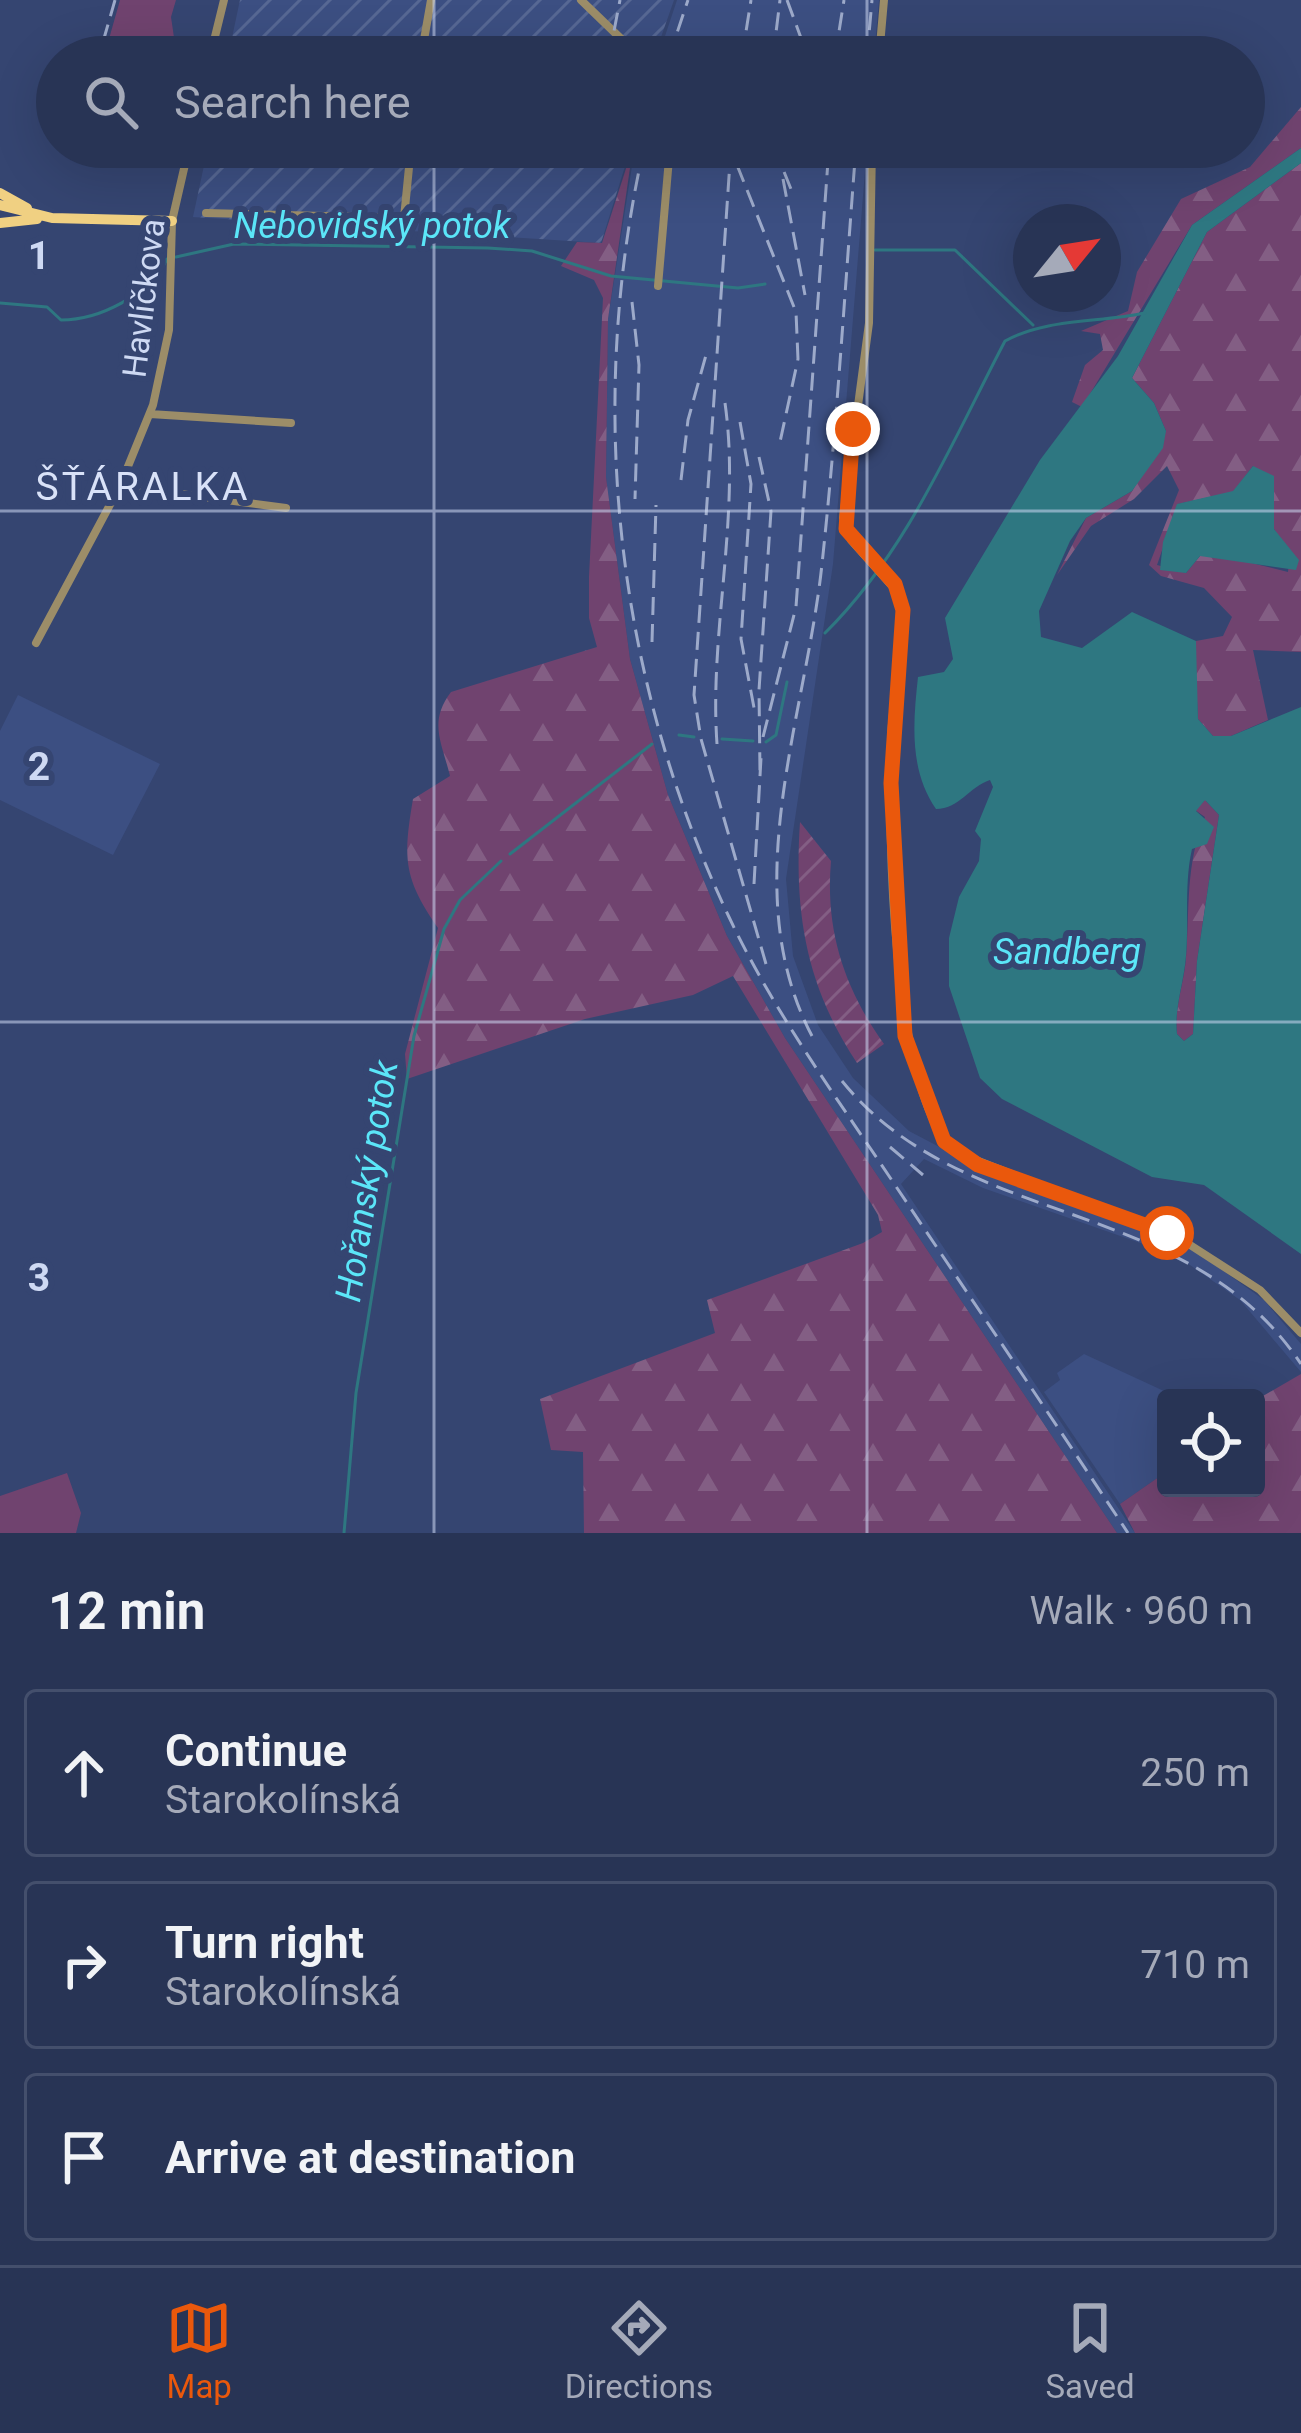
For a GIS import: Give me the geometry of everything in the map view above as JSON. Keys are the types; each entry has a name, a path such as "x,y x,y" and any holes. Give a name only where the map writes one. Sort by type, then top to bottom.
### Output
{"main road":[{"path":"0,193 52,218"},
{"path":"0,205 52,218"},
{"path":"0,223 52,218 172,221"}],"street":[{"path":"215,36 224,0"},
{"path":"425,36 431,0"},
{"path":"581,0 618,36"},
{"path":"881,36 884,0"},
{"name":"Havlíčkova","path":"36,643 119,486 150,414 165,362 172,221 184,168"},
{"path":"206,213 404,218 409,168"},
{"path":"659,281 668,168"},
{"path":"872,168 869,323 843,518 851,540 901,596 903,610 891,783 903,1019 913,1065 944,1141 978,1165 1187,1243 1260,1290 1301,1334"},
{"path":"150,414 291,424"},
{"path":"119,486 286,508"}],"shaded area":[{"path":"240,0 674,0 661,36 232,36"},
{"path":"677,0 879,0 876,36 665,36"},
{"path":"204,168 624,168 601,243 193,217"},
{"path":"632,168 865,168 833,564 786,879 793,956 818,1025 853,1078 909,1131 989,1173 1197,1252 1264,1300 1301,1344 1301,1372 1240,1300 1190,1265 1146,1245 983,1188 924,1159 901,1184 1135,1533 1117,1533 785,1038 727,936 668,795 630,659 606,477 608,319"},
{"path":"18,695 160,764 113,855 0,800 0,731"},
{"path":"1084,1354 1160,1389 1157,1478 1120,1504 1044,1392 1060,1380 1057,1373"}],"green space":[{"path":"120,0 176,0 171,17 174,36 110,36"},
{"path":"1301,107 1301,148 1192,225 1082,407 1072,402 1085,365 1103,350 1100,334 1081,331 1128,311 1137,272 1181,199 1248,168 1265,168 1265,149"},
{"path":"1301,163 1301,652 1253,650 1268,720 1231,736 1213,736 1198,719 1194,659 1196,641 1223,636 1232,617 1204,588 1161,576 1149,565 1179,490 1167,466 1134,499 1091,526 1057,575 1086,518 1132,491 1166,431 1154,403 1132,378 1207,232","holes":["1253,466 1271,488 1274,529 1290,554 1288,572 1223,556 1200,556 1186,573 1157,565 1178,504 1233,492"]},
{"path":"630,168 608,319 606,477 630,659 668,795 727,936 785,1038 1117,1533 584,1533 583,1452 551,1450 540,1399 715,1333 707,1300 882,1232 878,1215 733,976 693,995 585,1019 407,1079 405,1054 438,928 412,881 408,837 413,799 450,776 438,723 444,703 451,692 597,647 589,618 589,577 603,298 594,280 561,266 577,242 602,243"},
{"path":"1205,800 1219,815 1197,961 1193,1034 1184,1041 1177,1034 1177,1015 1191,870 1205,817 1195,810"},
{"path":"800,822 831,861 831,911 840,957 858,1001 884,1044 857,1063 826,1006 807,948 799,887"},
{"path":"1301,1374 1301,1533 1135,1533 1120,1504 1157,1478 1157,1497 1265,1497 1265,1395"},
{"path":"67,1473 81,1513 76,1533 0,1533 0,1496"}],"water":[{"name":"Sandberg","path":"1301,148 1301,163 1207,232 1132,378 1154,403 1166,431 1163,448 1132,491 1086,518 1070,541 1039,611 1041,637 1082,648 1132,612 1196,641 1198,719 1213,736 1231,736 1301,707 1301,1254 1204,1185 1152,1177 1002,1099 980,1078 949,986 949,938 959,897 979,861 981,839 975,831 993,787 990,780 936,809 921,778 915,746 918,677 944,672 953,659 945,618 1040,460 1118,356 1192,225","holes":["1205,800 1219,815 1197,961 1193,1034 1184,1041 1176,1024 1186,956 1190,862 1192,849 1207,844 1214,827 1196,811"]},
{"path":"1253,466 1274,476 1274,529 1299,560 1296,570 1200,556 1186,573 1160,570 1163,542 1177,504 1233,491"}],"waterway":[{"name":"Nebovidský potok","path":"176,257 234,244 488,248 532,251 611,276 738,288 765,284"},
{"name":"Nebovidský potok","path":"875,250 955,250 1033,325"},
{"name":"Nebovidský potok","path":"0,303 47,307 61,320 92,315 136,294 167,259"},
{"name":"Hořanský potok","path":"825,633 904,532 1005,341 1055,325 1145,313"},
{"name":"Hořanský potok","path":"766,742 776,735 787,682"},
{"name":"Hořanský potok","path":"679,735 694,737"},
{"name":"Hořanský potok","path":"722,739 753,741"},
{"name":"Hořanský potok","path":"510,854 652,744"},
{"name":"Hořanský potok","path":"344,1533 356,1393 414,1036 444,929 460,900 501,861"}],"railway":[{"path":"105,36 115,0"},
{"path":"613,36 620,0"},
{"path":"676,36 688,0"},
{"path":"745,36 751,0"},
{"path":"776,36 780,0"},
{"path":"787,0 800,36"},
{"path":"838,36 844,0"},
{"path":"869,36 872,0"},
{"path":"640,168 626,244 617,342 615,441 622,539 659,732 690,826 729,917 785,1018 1128,1533"},
{"path":"730,168 694,695 701,739 766,964"},
{"path":"738,168 796,312 798,359 780,442"},
{"path":"782,168 793,194"},
{"path":"763,737 796,607 827,168"},
{"path":"812,1036 790,980 779,922 777,862 782,802 822,564 854,168"},
{"path":"783,179 805,295"},
{"path":"632,302 639,365 635,499"},
{"path":"681,480 688,420 706,355"},
{"path":"717,744 717,659 729,488 725,403"},
{"path":"740,422 751,484 741,639 755,713"},
{"path":"759,457 771,511 759,690 760,773"},
{"path":"652,642 656,505"},
{"path":"754,884 761,758"},
{"path":"842,1081 892,1130 949,1165 1199,1269 1254,1309 1301,1364"},
{"path":"890,1147 923,1175"}],"district":[{"name":"ŠŤÁRALKA","path":"143,486"}],"route":[{"path":"853,429 844,499 846,529 860,551 895,584 903,610 891,783 903,1019 909,1052 937,1127 953,1151 978,1165 1167,1233"}]}
